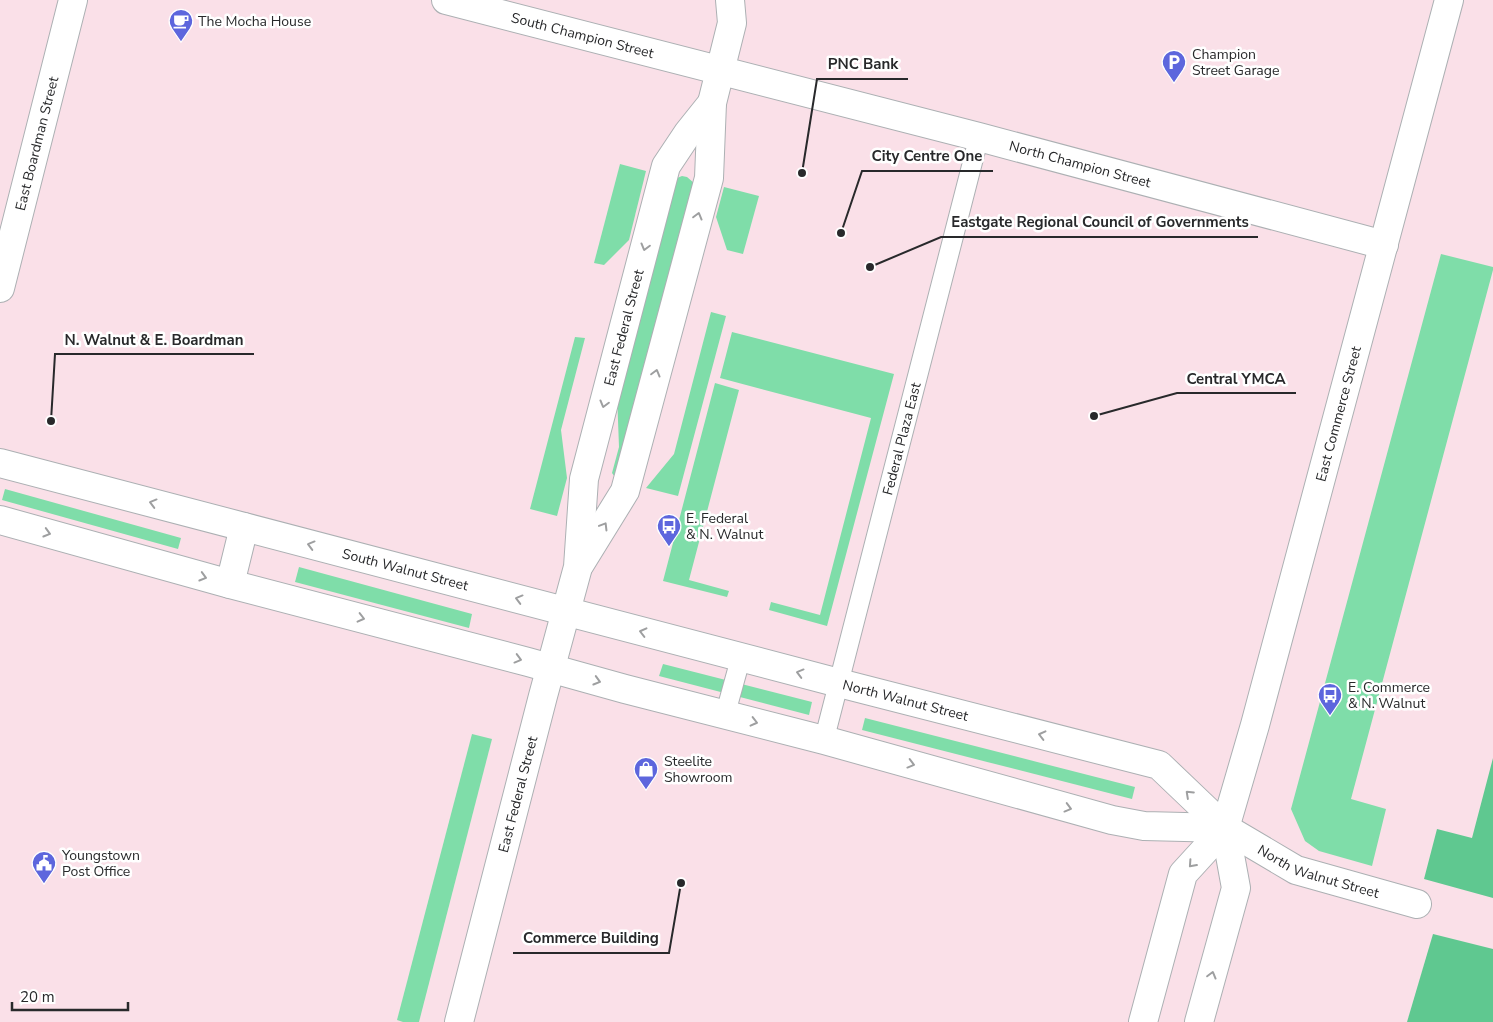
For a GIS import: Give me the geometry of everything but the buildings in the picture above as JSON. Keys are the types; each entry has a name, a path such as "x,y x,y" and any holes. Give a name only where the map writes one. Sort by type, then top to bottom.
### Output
{"street":[{"name":"East Boardman Street","path":"0,288 73,0"},
{"name":"South Champion Street","path":"446,0 719,70"},
{"name":"East Federal Street","path":"578,567 625,491 709,178 712,103 731,12 748,0"},
{"name":"East Commerce Street","path":"1143,1022 1183,874 1225,828 1255,725 1449,0"},
{"name":"North Champion Street","path":"719,70 1384,245"},
{"name":"East Federal Street","path":"460,1022 550,668 578,567 584,479 666,166 688,133 712,103"},
{"name":"South Walnut Street","path":"0,462 566,611"},
{"path":"0,520 230,584 550,668"},
{"path":"230,584 244,527"},
{"name":"North Walnut Street","path":"566,611 1159,765 1225,828 1296,870 1417,904"},
{"name":"North Walnut Street","path":"550,668 824,740 1112,820 1144,826 1225,828"},
{"name":"East Commerce Street","path":"1199,1022 1236,888 1225,828"}],"lane":[{"name":"Federal Plaza East","path":"824,740 979,137"},
{"path":"725,715 741,657"}],"shaded area":[{"path":"0,0 1493,0 1493,976 1481,1022 0,1022"}],"green space":[{"path":"620,164 646,171 629,240 604,265 594,263"},
{"path":"687,177 694,183 615,477 612,473 619,447 617,394 677,178"},
{"path":"724,187 759,196 743,254 727,250 716,217"},
{"path":"1441,254 1493,267 1493,270 1351,799 1386,809 1372,866 1319,851 1305,841 1291,809"},
{"path":"711,312 726,316 678,496 646,488 674,454"},
{"path":"732,332 894,374 827,626 769,610 771,602 820,615 871,418 720,378"},
{"path":"575,337 585,338 561,430 567,478 557,516 530,509"},
{"path":"715,383 739,390 689,580 729,591 727,597 663,581"},
{"path":"5,489 181,538 178,549 2,500"},
{"path":"299,567 472,614 469,628 295,582"},
{"path":"663,664 812,702 809,715 659,676"},
{"path":"865,718 1135,787 1132,799 862,730"},
{"path":"472,734 492,739 419,1022 403,1022 397,1020"},
{"path":"1493,758 1493,898 1424,879 1437,829 1472,838"},
{"path":"1433,934 1493,949 1493,1022 1407,1022"}],"place":[{"name":"The Mocha House","path":"181,42"},
{"name":"Champion Street Garage","path":"1174,83"},
{"name":"PNC Bank","path":"802,173"},
{"name":"City Centre One","path":"841,233"},
{"name":"Eastgate Regional Council of Governments","path":"870,267"},
{"name":"Central YMCA","path":"1094,416"},
{"name":"N. Walnut & E. Boardman","path":"51,421"},
{"name":"E. Federal & N. Walnut","path":"669,547"},
{"name":"E. Commerce & N. Walnut","path":"1330,716"},
{"name":"Steelite Showroom","path":"646,790"},
{"name":"Commerce Building","path":"681,883"},
{"name":"Youngstown Post Office","path":"44,884"}]}
